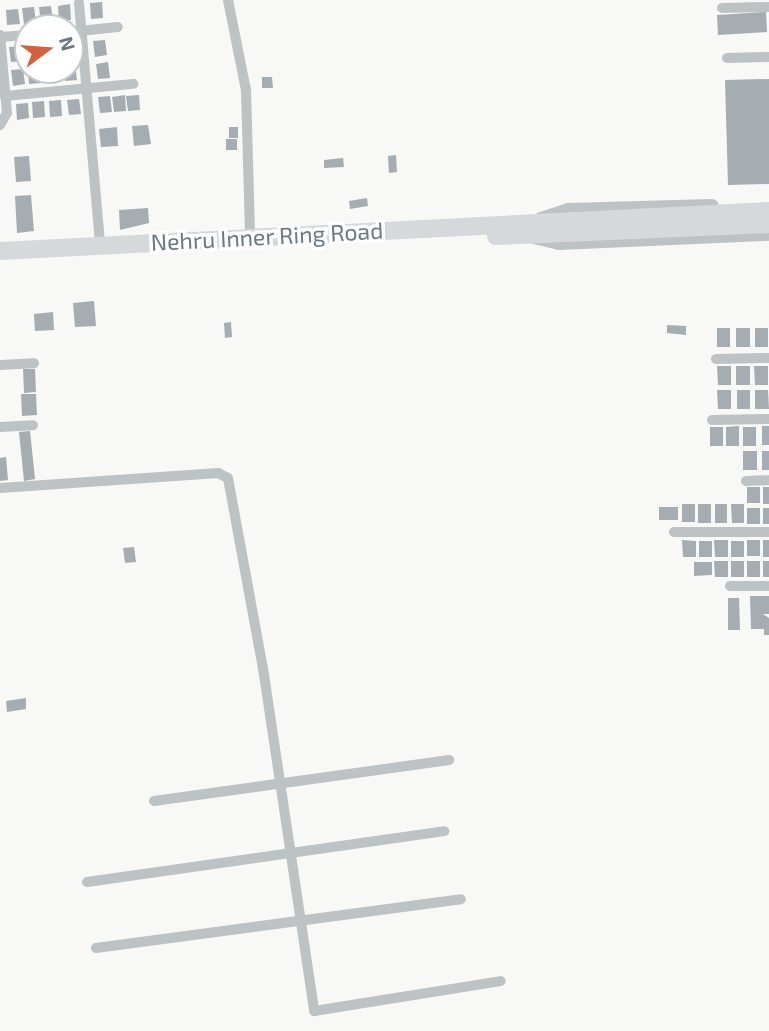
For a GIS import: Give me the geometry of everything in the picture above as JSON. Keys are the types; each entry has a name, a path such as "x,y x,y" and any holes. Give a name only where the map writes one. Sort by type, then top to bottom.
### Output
{"main road":[{"path":"569,226 769,211"},
{"path":"569,226 769,224"},
{"name":"Nehru Inner Ring Road","path":"0,261 569,226"},
{"name":"Nehru Inner Ring Road","path":"0,251 250,237 452,232"}],"street":[{"path":"228,0 246,90 250,237"},
{"path":"78,14 79,3"},
{"path":"722,8 769,7"},
{"path":"84,31 118,27"},
{"path":"0,36 7,113 0,125"},
{"path":"727,58 769,57"},
{"path":"84,78 100,244"},
{"path":"5,96 133,84"},
{"path":"531,228 568,211 769,203"},
{"path":"531,228 559,243 769,234"},
{"path":"716,359 769,358"},
{"path":"0,365 34,363"},
{"path":"712,420 769,419"},
{"path":"0,427 33,425"},
{"path":"0,488 218,473 228,478 234,492 314,1011 501,981"},
{"path":"746,481 769,480"},
{"path":"674,532 769,532"},
{"path":"730,586 769,586"},
{"path":"154,801 449,760"},
{"path":"87,882 444,831"},
{"path":"96,948 461,899"}],"building":[{"path":"102,2 103,18 91,19 90,3"},
{"path":"70,4 71,14 59,14 58,6"},
{"path":"51,6 52,14 40,14 39,7"},
{"path":"34,7 35,14 23,14 22,8"},
{"path":"18,9 19,14 14,14 14,24 7,25 6,10"},
{"path":"766,12 767,32 718,35 717,15"},
{"path":"105,40 107,55 95,57 93,41"},
{"path":"9,47 14,47 14,62 11,62"},
{"path":"108,62 110,78 98,79 96,64"},
{"path":"11,70 14,70 14,84 25,84 13,86"},
{"path":"262,77 272,77 273,88 262,88"},
{"path":"769,79 769,184 728,185 725,80"},
{"path":"125,95 126,111 114,112 112,97"},
{"path":"139,95 140,110 128,111 126,96"},
{"path":"110,96 112,112 100,113 98,97"},
{"path":"79,99 81,114 69,115 67,100"},
{"path":"61,100 62,116 50,117 49,101"},
{"path":"44,101 45,117 33,118 32,102"},
{"path":"28,103 29,118 17,120 16,104"},
{"path":"148,125 151,144 134,146 132,126"},
{"path":"117,127 118,146 101,147 99,129"},
{"path":"229,127 238,127 238,138 229,138"},
{"path":"226,139 237,139 237,150 226,150"},
{"path":"396,155 397,172 389,173 388,156"},
{"path":"29,156 31,181 16,182 14,157"},
{"path":"343,158 344,167 324,168 324,160"},
{"path":"31,195 34,231 17,233 15,196"},
{"path":"367,198 368,206 350,209 349,201"},
{"path":"148,208 149,223 120,230 119,210"},
{"path":"94,301 96,326 75,327 73,303"},
{"path":"53,312 54,330 35,331 34,314"},
{"path":"231,322 232,337 225,338 224,323"},
{"path":"667,325 686,326 686,335 667,333"},
{"path":"717,328 730,328 730,347 717,347"},
{"path":"736,328 750,328 750,347 736,347"},
{"path":"755,328 768,328 768,347 755,347"},
{"path":"717,366 731,366 731,385 718,385"},
{"path":"736,366 750,366 750,385 736,385"},
{"path":"754,366 768,366 768,385 755,385"},
{"path":"23,369 35,369 36,392 24,393"},
{"path":"717,390 731,390 731,409 718,409"},
{"path":"737,390 750,390 750,409 737,409"},
{"path":"755,390 768,390 769,409 755,409"},
{"path":"21,394 36,394 37,415 22,416"},
{"path":"739,426 739,446 726,446 726,427"},
{"path":"762,426 769,426 769,445 762,445"},
{"path":"710,427 723,427 723,446 710,446"},
{"path":"743,427 756,427 756,446 743,446"},
{"path":"30,431 35,479 24,481 19,432"},
{"path":"743,451 757,451 757,470 743,470"},
{"path":"762,451 769,451 769,470 762,470"},
{"path":"6,457 8,480 0,481 0,458"},
{"path":"747,487 760,487 760,503 747,503"},
{"path":"763,487 769,487 769,504 763,504"},
{"path":"682,504 695,504 695,522 682,522"},
{"path":"698,504 711,504 711,523 698,523"},
{"path":"715,504 727,504 727,523 715,523"},
{"path":"731,504 744,504 744,523 732,523"},
{"path":"659,507 678,507 678,520 659,520"},
{"path":"747,508 760,508 760,524 747,524"},
{"path":"763,508 769,508 769,524 763,524"},
{"path":"682,540 696,541 696,557 683,557"},
{"path":"714,540 728,540 728,557 715,557"},
{"path":"747,540 760,540 760,556 747,556"},
{"path":"763,540 769,540 769,557 763,557"},
{"path":"699,541 712,541 712,557 699,557"},
{"path":"731,541 744,541 744,557 731,557"},
{"path":"134,547 136,562 125,563 123,548"},
{"path":"714,561 728,561 728,577 715,577"},
{"path":"731,561 744,561 744,577 731,577"},
{"path":"747,561 760,561 760,577 747,577"},
{"path":"763,561 769,561 769,577 763,577"},
{"path":"694,562 712,562 712,575 694,576"},
{"path":"750,596 769,596 769,614 763,614 769,618 769,635 764,635 764,629 751,629"},
{"path":"728,598 739,598 740,630 728,630"},
{"path":"26,698 26,709 7,712 6,701"}]}
